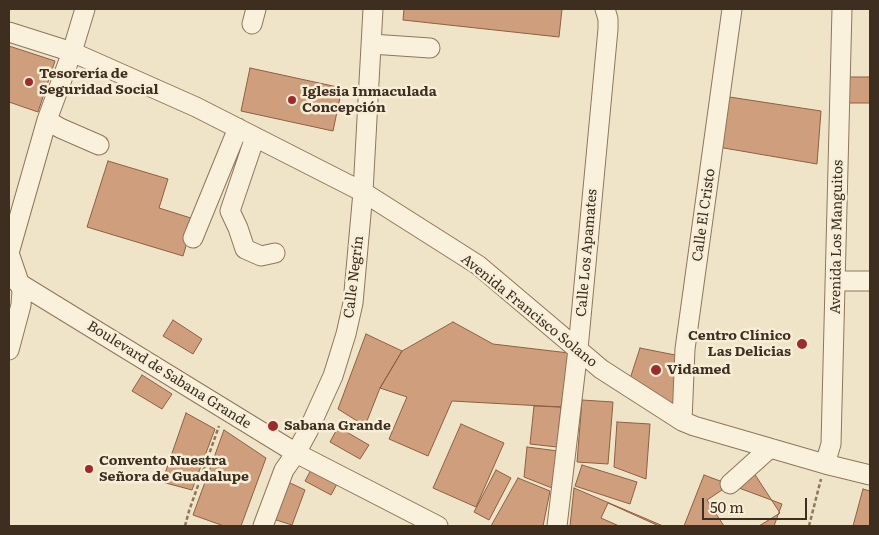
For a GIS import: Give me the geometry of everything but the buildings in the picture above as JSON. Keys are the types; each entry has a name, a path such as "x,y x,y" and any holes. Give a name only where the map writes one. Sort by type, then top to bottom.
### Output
{"street":[{"path":"9,350 21,305 22,291 14,280 9,253 47,120 72,52 85,9"},
{"name":"Calle Negrín","path":"263,526 278,483 308,431 333,376 346,334 352,303 363,192 373,9"},
{"name":"Calle Los Apamates","path":"556,526 578,349 608,29 605,9"},
{"name":"Calle El Cristo","path":"682,421 685,349 732,9"},
{"name":"Avenida Los Manguitos","path":"825,464 831,444 842,9"},
{"name":"Avenida Francisco Solano","path":"9,32 72,52 196,107 363,192 478,265 600,369 682,421 825,464 870,475"},
{"path":"371,44 430,48"},
{"path":"47,120 60,128 99,145"},
{"path":"193,238 238,128"},
{"path":"255,136 230,211 245,250 261,256 275,253"},
{"name":"Boulevard de Sabana Grande","path":"14,280 296,453 438,526"},
{"path":"836,281 870,281"},
{"path":"730,484 770,448"}],"path":[{"path":"185,526 219,426"},
{"path":"809,526 825,464"}],"place":[{"name":"Tesorería de Seguridad Social","path":"29,82"},
{"name":"Iglesia Inmaculada Concepción","path":"292,100"},
{"name":"Centro Clínico Las Delicias","path":"802,344"},
{"name":"Vidamed","path":"656,370"},
{"name":"Sabana Grande","path":"273,426"},
{"name":"Convento Nuestra Señora de Guadalupe","path":"89,469"}]}
